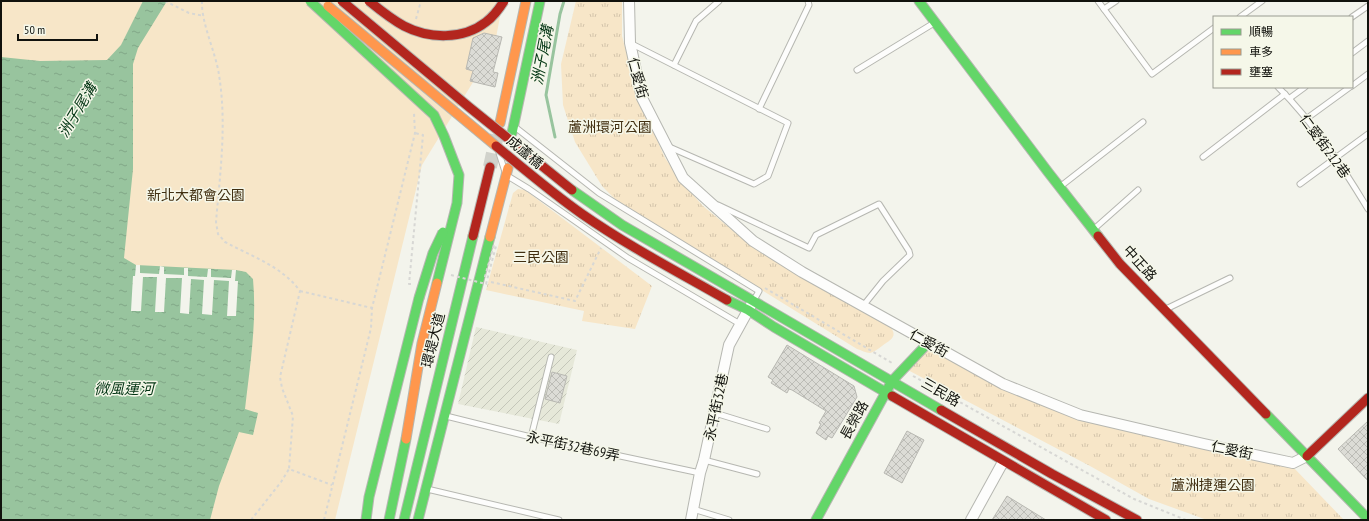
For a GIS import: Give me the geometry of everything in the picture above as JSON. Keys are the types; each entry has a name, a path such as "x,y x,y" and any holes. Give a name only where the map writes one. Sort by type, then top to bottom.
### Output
{"main road":[{"path":"310,1 434,115 459,175 457,203 422,343 410,419 389,520"},
{"name":"成蘆橋","path":"322,1 540,183 582,214 625,242 727,300"},
{"name":"成蘆橋","path":"342,1 573,191 622,225 732,288"},
{"path":"369,1 405,27 440,36 453,35 472,30 489,20 504,1"},
{"path":"500,123 526,1"},
{"path":"513,130 540,1"},
{"name":"中正路","path":"919,1 1120,264 1368,519"},
{"name":"環堤大道","path":"404,520 490,166"},
{"path":"418,520 446,416 507,171"},
{"path":"366,520 371,490 419,298 433,253 457,203"},
{"name":"三民路","path":"732,288 1052,474 1137,520"},
{"name":"三民路","path":"727,300 748,310 774,328 886,392 1003,462 1106,520"},
{"name":"長榮路","path":"816,520 892,380 928,343"},
{"name":"仁愛街","path":"1308,456 1368,398"}],"street":[{"name":"仁愛街","path":"629,1 630,43 642,98 666,146 683,178 752,241 802,272 1003,384 1080,415 1293,463 1308,456"},
{"name":"永平街32巷","path":"691,520 729,345 754,300"},
{"path":"971,520 1003,462"}],"lane":[{"path":"674,65 696,21 719,1"},
{"path":"759,109 809,5 808,1"},
{"path":"1098,1 1152,74 1213,29"},
{"path":"1104,9 1116,1"},
{"path":"1241,16 1262,1"},
{"path":"1353,16 1368,6"},
{"path":"857,70 935,22"},
{"path":"1353,52 1368,41"},
{"path":"630,43 788,123 768,176 754,184 666,146"},
{"path":"1353,85 1368,74"},
{"name":"仁愛街212巷","path":"1279,88 1290,98 1336,157 1368,209"},
{"path":"1290,98 1304,88"},
{"path":"1306,119 1348,88"},
{"path":"1203,157 1285,94"},
{"path":"1060,186 1143,122"},
{"path":"740,324 628,258 529,188 507,171 495,142 513,130 599,193 759,291 754,300"},
{"path":"1300,184 1368,134"},
{"path":"1093,229 1138,190"},
{"path":"704,198 809,248 816,235 879,204 909,251 910,255 883,281 863,306"},
{"path":"1165,310 1230,278"},
{"path":"531,437 551,356"},
{"path":"715,413 767,429"},
{"name":"永平街32巷69弄","path":"446,416 531,437 700,473"},
{"path":"704,460 757,474"},
{"path":"426,488 559,520"},
{"path":"693,509 729,520"}],"path":[{"path":"165,1 188,13 204,16"},
{"path":"202,1 204,16 219,75 222,102 223,132 216,222 218,234 225,242 283,273 300,291 372,308"},
{"path":"415,23 421,1"},
{"path":"324,520 371,328 372,308 415,133 414,112"},
{"path":"415,133 424,135 409,284 415,285"},
{"path":"449,274 486,284 496,246 494,245 484,280"},
{"path":"251,520 281,482 288,468 293,416 282,388 280,377 300,291"},
{"path":"288,468 332,485"}],"shaded area":[{"path":"476,327 577,350 559,424 458,404"}],"green space":[{"name":"新北大都會公園","path":"1,1 503,1 494,48 422,165 335,520 1,520"},
{"name":"蘆洲環河公園","path":"576,1 622,1 622,36 638,96 665,158 684,185 703,206 749,244 888,324 894,334 891,339 870,353 857,349 616,200 602,186 575,142 563,105 561,64"},
{"name":"三民公園","path":"518,189 525,190 652,286 635,329 582,321 584,311 486,290 513,193"},
{"name":"蘆洲捷運公園","path":"928,343 1076,418 1294,468 1344,520 1207,520 1149,499 1090,466 904,368"}],"water":[{"name":"微風運河","path":"143,1 167,1 138,48 133,64 133,169 124,258 136,265 236,270 246,272 253,279 254,328 245,409 258,413 253,435 239,432 219,486 210,520 1,520 1,57 40,61 107,60 121,45"}],"pier":[{"path":"136,265 140,265 140,273 159,274 160,266 164,267 164,274 184,275 184,268 188,268 188,276 207,277 208,269 211,269 211,277 231,278 232,270 236,270 235,281 238,281 236,316 227,316 229,281 214,280 212,315 202,314 204,280 191,279 189,314 180,313 182,278 166,278 164,312 155,312 157,277 143,277 141,311 131,311 133,276 135,276"}],"building":[{"path":"484,33 502,37 493,72 498,73 495,87 470,81 473,71 466,69 473,38"},
{"path":"787,345 854,386 857,397 832,438 828,436 826,440 816,433 821,424 819,423 826,411 792,390 789,389 787,393 771,383 773,380 768,377"},
{"path":"552,372 567,376 560,403 545,399"},
{"path":"1368,421 1368,481 1338,449"},
{"path":"907,431 924,440 902,483 884,473"},
{"path":"1007,496 1046,520 992,520"}],"waterway":[{"name":"洲子尾溝","path":"555,137 546,95 560,14 564,1"}],"tunnel":[{"path":"490,167 497,135"}],"traffic: fast":[{"path":"310,1 434,115 444,136 459,175 457,203 437,283"},
{"path":"512,133 540,1"},
{"path":"919,1 1098,236"},
{"path":"572,190 622,225 731,288"},
{"path":"419,298 433,253 443,232"},
{"path":"404,520 473,236"},
{"path":"418,520 490,237"},
{"path":"731,288 941,410"},
{"path":"366,520 369,497 419,298"},
{"path":"727,300 748,310 774,327 892,396"},
{"path":"816,520 892,381 928,343"},
{"path":"1266,414 1368,519"},
{"path":"389,520 406,439"}],"traffic: slow":[{"path":"500,123 526,1"},
{"path":"328,6 496,146"},
{"path":"490,237 508,168"},
{"path":"406,439 422,343 437,283"}],"traffic: jam":[{"path":"342,1 469,107 572,190"},
{"path":"369,1 404,26 424,33 446,36 457,35 477,28 486,22 498,10 504,1"},
{"path":"496,146 538,181 599,226 727,300"},
{"path":"473,236 490,167"},
{"path":"1098,236 1120,264 1266,414"},
{"path":"892,396 1106,520"},
{"path":"1307,456 1368,398"},
{"path":"941,410 1052,474 1137,520"}]}
